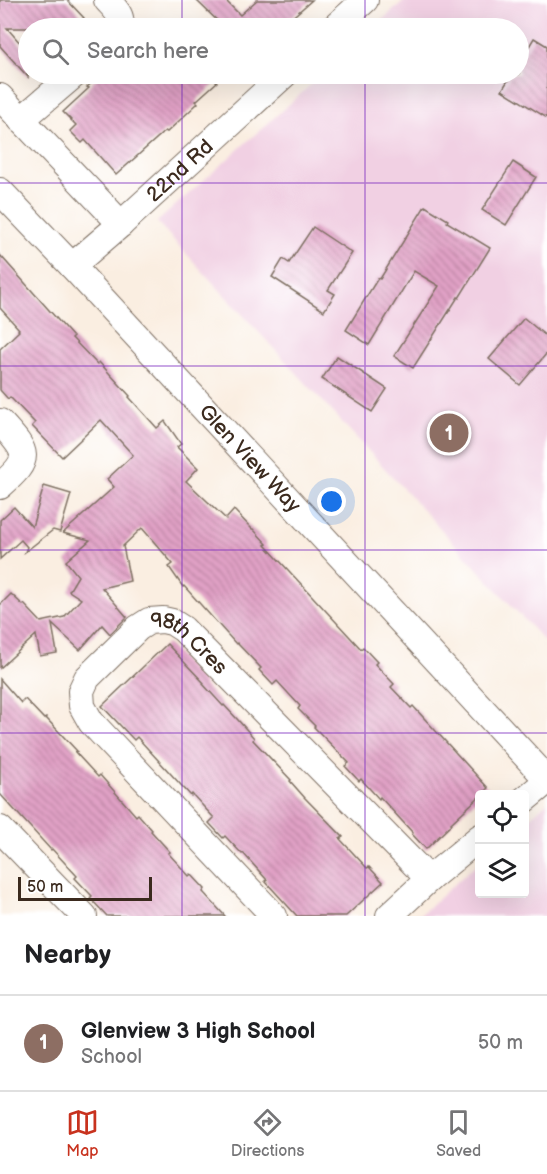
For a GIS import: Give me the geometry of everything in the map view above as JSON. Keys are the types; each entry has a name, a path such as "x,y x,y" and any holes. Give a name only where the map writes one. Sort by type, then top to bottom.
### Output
{"street":[{"path":"107,0 118,12 120,18"},
{"path":"345,18 366,0"},
{"path":"21,120 63,84"},
{"name":"22nd Rd","path":"72,266 274,84"},
{"path":"0,97 121,224"},
{"name":"Glen View Way","path":"0,191 547,780"},
{"path":"0,422 19,442 24,459 13,475 0,486"},
{"name":"98th Cres","path":"274,916 91,722 82,706 81,691 87,678 138,628 149,621 172,622 183,629 429,879"},
{"path":"529,796 547,780"},
{"path":"0,829 84,916"},
{"path":"389,916 475,841"}],"shaded area":[{"path":"405,0 547,0 547,644 157,222 312,84 529,84 529,18 384,18"},
{"path":"547,802 547,916 419,916 475,866 475,898 529,898 529,818"}],"building":[{"path":"0,0 67,0 84,18 18,18 18,28 7,28 18,41 18,66 0,46"},
{"path":"196,0 225,0 240,15 257,0 312,0 291,18 215,18"},
{"path":"534,38 547,46 547,118 502,90 506,84 529,84 529,46"},
{"path":"90,84 215,84 167,132 165,131 116,175 85,140 82,143 70,131 76,125 63,112 89,88 87,87"},
{"path":"513,162 536,177 506,225 482,210"},
{"path":"425,206 490,248 413,368 394,356 439,286 414,271 369,345 346,330"},
{"path":"313,227 352,253 328,290 335,294 324,311 272,277 283,259 289,263"},
{"path":"0,255 72,338 97,364 99,362 157,428 165,421 181,444 177,447 198,468 186,481 226,519 234,510 253,529 361,649 363,647 377,662 375,664 394,684 391,687 411,708 413,706 488,788 475,790 475,800 426,849 380,797 379,799 361,779 359,781 345,766 349,763 298,709 300,706 277,681 273,685 259,670 261,668 183,587 169,567 173,564 142,528 123,546 130,581 102,588 127,617 110,634 102,625 80,650 52,624 57,653 40,656 36,635 0,668 0,605 11,594 41,622 64,617 81,599 69,591 78,576 66,561 90,540 63,533 114,487 107,479 133,455 101,420 62,457 32,426 35,423 0,390 0,349 19,329 0,308"},
{"path":"524,318 547,337 547,353 520,385 489,359"},
{"path":"337,356 387,389 372,412 322,379"},
{"path":"44,486 71,494 60,532 53,530 25,552 27,547 21,540 0,559 0,520 14,507 32,527"},
{"path":"167,644 343,837 340,839 383,882 346,916 297,916 243,853 225,836 223,838 209,823 214,818 192,794 191,796 137,737 134,740 102,706"},
{"path":"0,679 21,703 25,699 44,719 46,718 98,777 100,775 136,816 138,814 170,852 168,853 189,876 191,874 205,889 203,892 225,916 107,916 75,878 77,876 0,794"}],"place":[{"name":"Glenview 3 High School","path":"449,433"}]}
